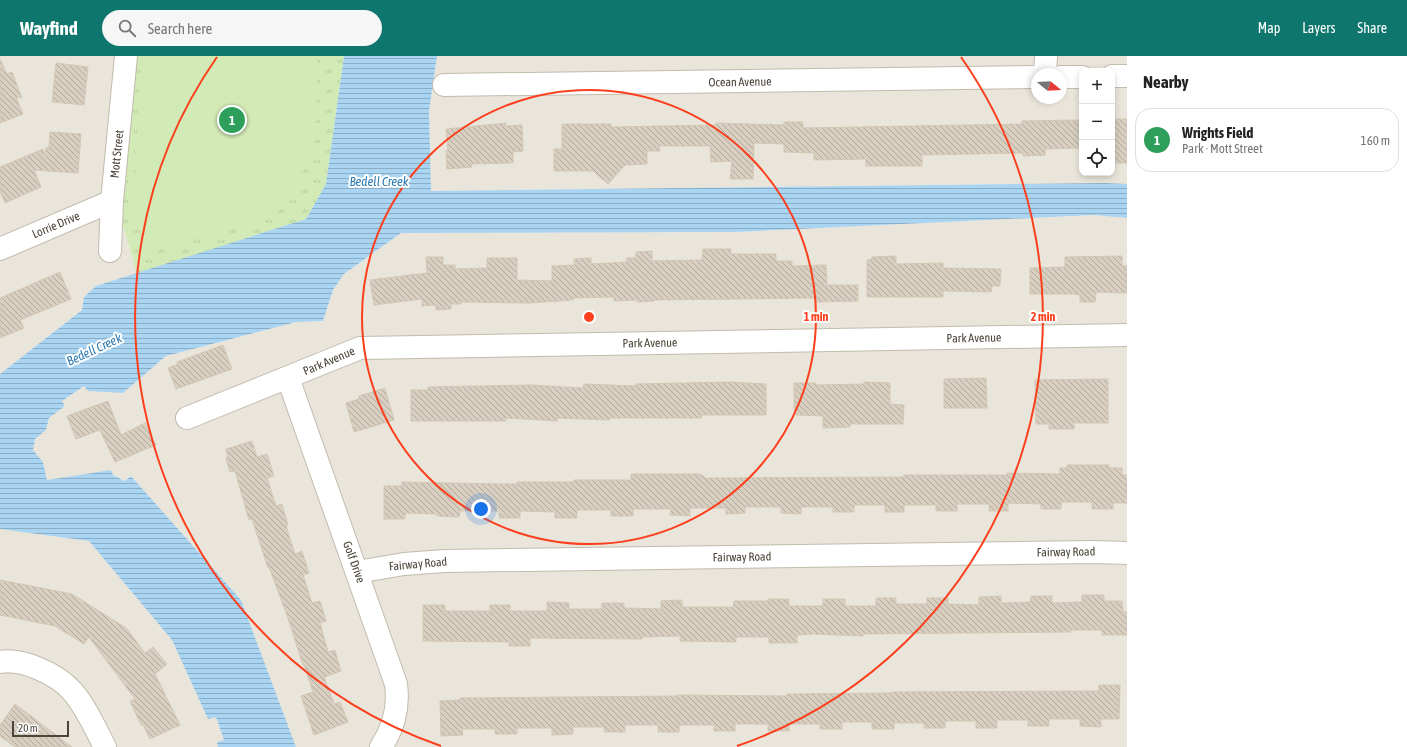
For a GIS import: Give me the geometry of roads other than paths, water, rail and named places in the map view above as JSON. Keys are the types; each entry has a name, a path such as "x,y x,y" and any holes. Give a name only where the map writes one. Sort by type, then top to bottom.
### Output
{"street":[{"name":"Mott Street","path":"110,251 112,201 126,56"},
{"path":"1045,68 1046,56"},
{"path":"1115,76 1127,76"},
{"name":"Ocean Avenue","path":"444,85 1031,77"},
{"path":"1067,77 1079,77"},
{"name":"Lorrie Drive","path":"0,249 112,201"},
{"name":"Park Avenue","path":"187,418 360,348 1127,335"},
{"name":"Golf Drive","path":"288,378 391,667 397,692 393,723 389,734 381,747"},
{"name":"Fairway Road","path":"357,572 404,564 453,561 1094,552 1127,553"},
{"path":"0,662 19,662 46,671 72,691 96,729 105,747"}],"water":[{"name":"Bedell Creek","path":"344,56 437,56 429,111 431,191 1105,183 1127,184 1127,218 1093,215 736,232 401,233 344,274 333,290 323,321 296,322 166,356 123,393 88,391 84,386 62,401 65,406 49,418 46,430 35,439 33,450 43,462 47,480 111,470 113,475 125,481 131,476 241,600 296,747 218,747 217,742 224,740 216,717 208,719 172,640 89,541 0,529 0,374 82,310 84,297 96,286 306,219 326,184"}],"place":[{"name":"Wrights Field","path":"232,120"}]}
